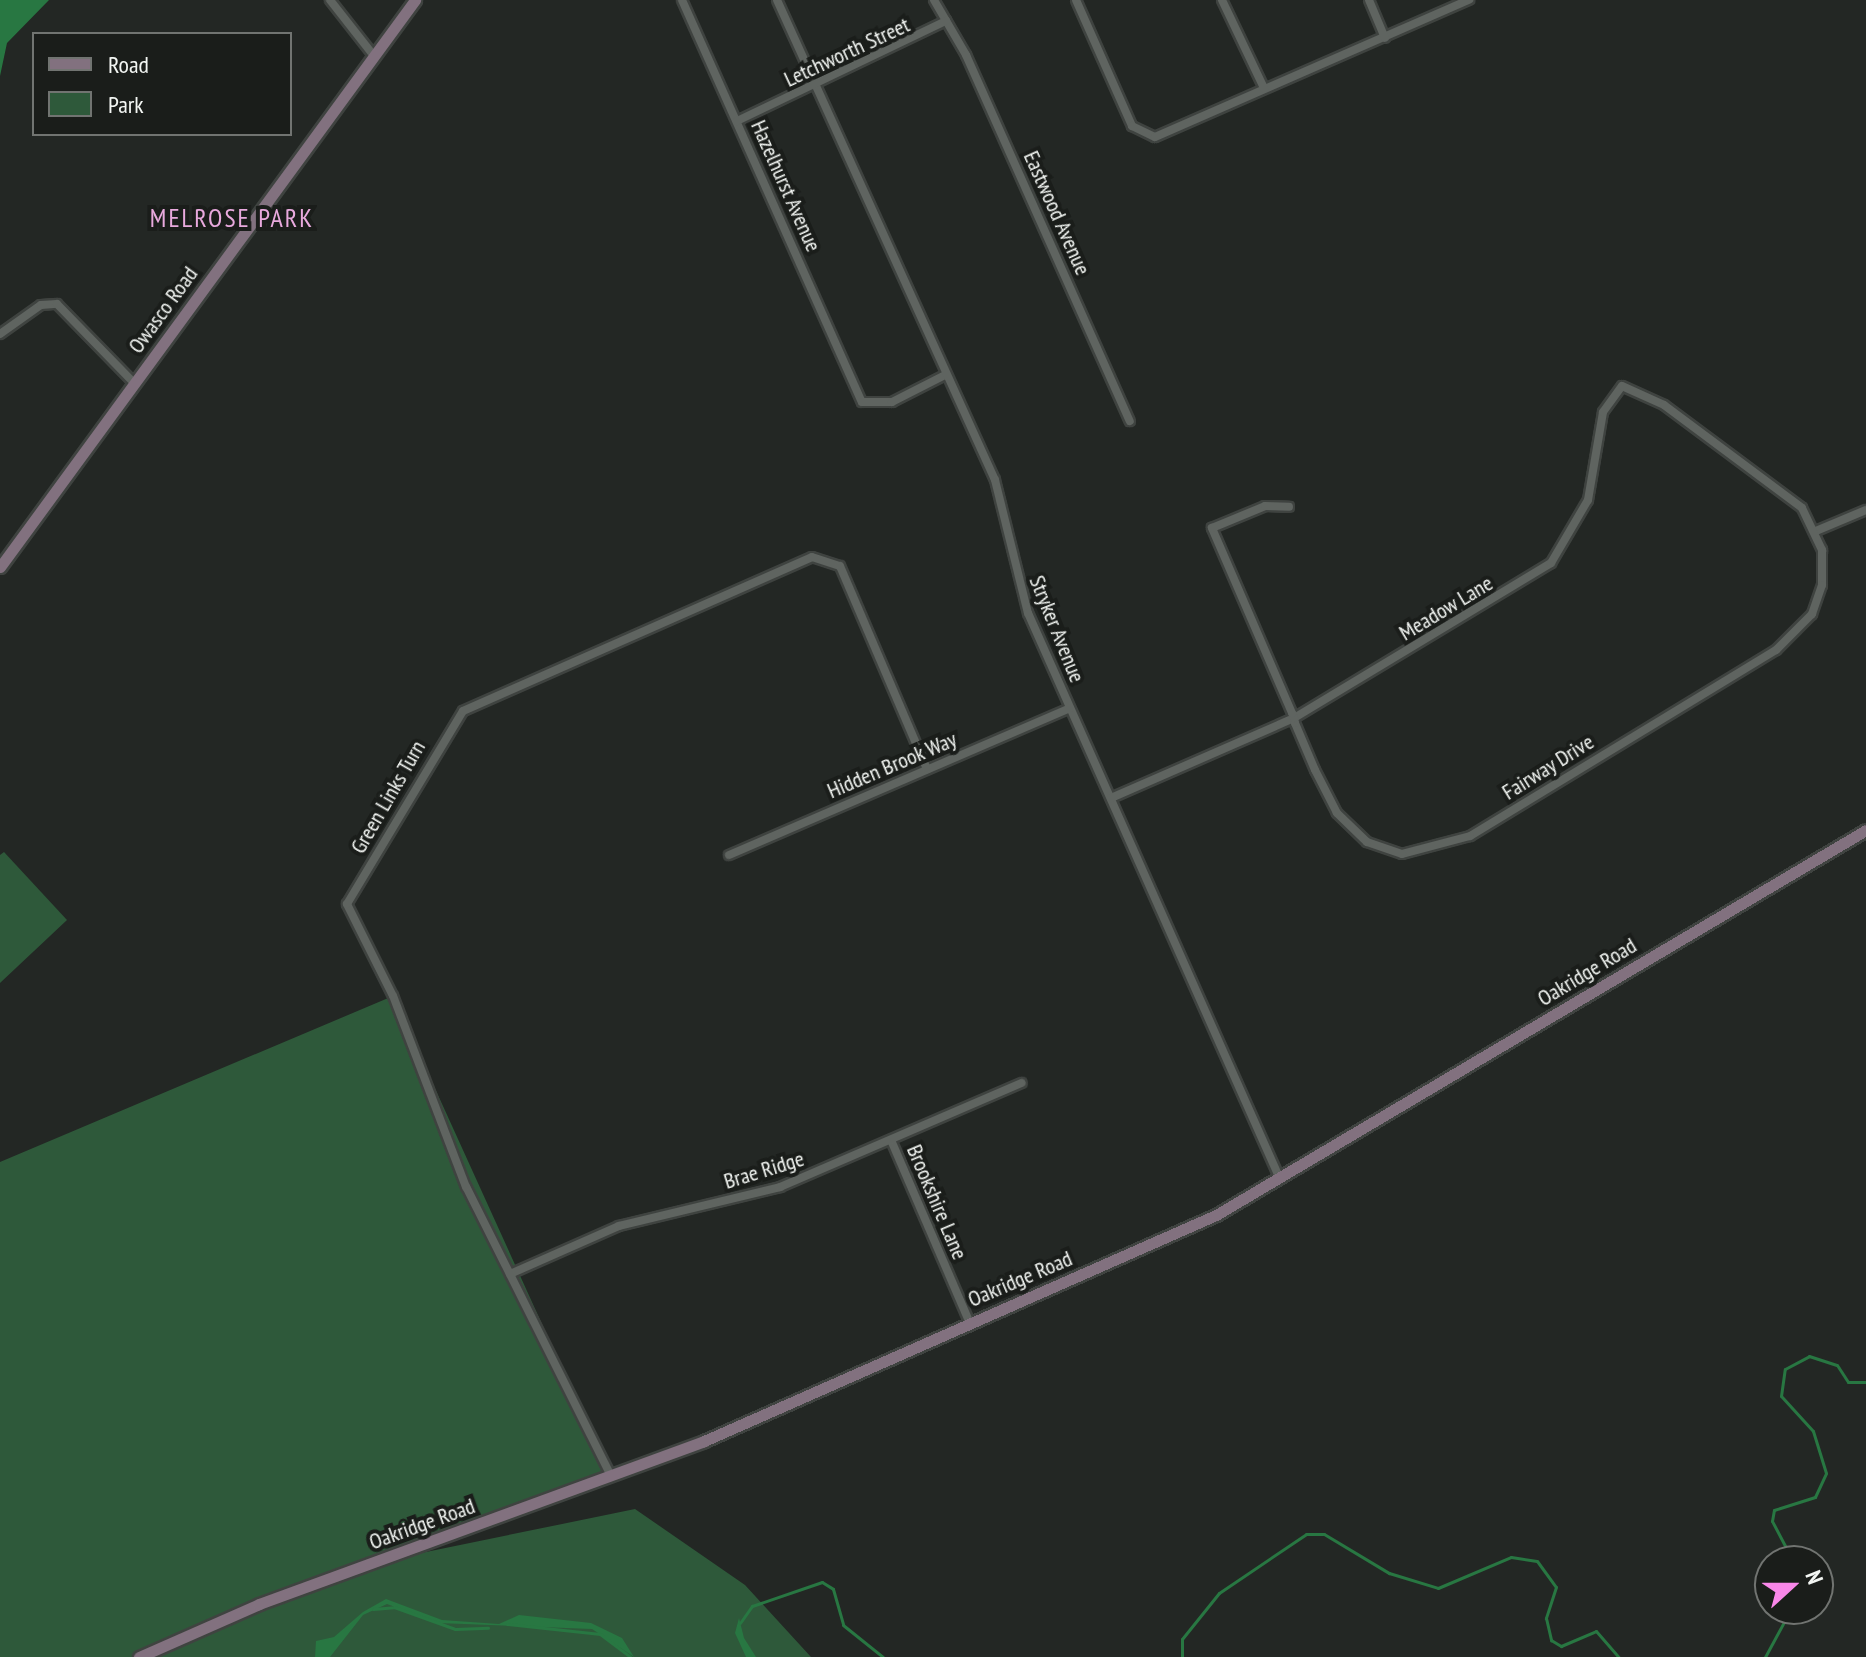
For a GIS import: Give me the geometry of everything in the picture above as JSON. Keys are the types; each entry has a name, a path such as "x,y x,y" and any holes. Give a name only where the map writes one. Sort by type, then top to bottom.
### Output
{"street":[{"path":"330,0 374,56"},
{"name":"Owasco Road","path":"0,567 415,0"},
{"name":"Hazelhurst Avenue","path":"682,0 862,402 880,406 945,375"},
{"name":"Stryker Avenue","path":"777,0 995,480 1020,592 1280,1179"},
{"name":"Letchworth Street","path":"737,121 816,87 946,21 934,0"},
{"path":"1076,0 1136,131 1155,137 1469,0"},
{"path":"1222,0 1264,88"},
{"path":"1369,0 1385,38"},
{"name":"Eastwood Avenue","path":"946,21 1130,421"},
{"path":"0,334 35,308 57,304 134,383"},
{"name":"Meadow Lane","path":"1111,798 1294,718 1551,563 1588,500 1613,391 1631,386 1687,421 1789,496 1816,531"},
{"name":"Fairway Drive","path":"1289,507 1265,506 1212,528 1325,791 1357,835 1394,853 1442,849 1799,632 1822,585 1816,531"},
{"path":"1816,531 1866,510"},
{"name":"Green Links Turn","path":"611,1476 510,1274 347,904 448,729 463,711 812,557 830,559 840,566 927,769"},
{"name":"Hidden Brook Way","path":"729,855 1070,708"},
{"name":"Oakridge Road","path":"139,1657 231,1615 611,1476 1188,1228 1280,1179 1866,830"},
{"name":"Brae Ridge","path":"510,1274 619,1226 780,1187 1022,1083"},
{"name":"Brookshire Lane","path":"891,1140 970,1323"}],"green space":[{"path":"4,852 67,920 0,983 0,855"},
{"path":"393,996 611,1476 421,1553 635,1509 745,1585 811,1657 0,1657 0,1162"}],"shaded area":[{"path":"0,0 49,0 7,43 0,76"},
{"path":"386,1599 442,1620 499,1624 519,1615 591,1623 622,1638 634,1657 592,1629 438,1623 387,1604 363,1615 330,1657 315,1657 316,1641 334,1637 363,1612"},
{"path":"739,1618 744,1638 756,1657 746,1657 735,1633"}],"waterway":[{"path":"1785,1545 1772,1521 1774,1510 1815,1497 1826,1473 1813,1431 1781,1396 1785,1369 1809,1356 1837,1365 1848,1382 1866,1382"},
{"path":"1182,1657 1182,1639 1219,1593 1306,1534 1324,1534 1389,1573 1438,1588 1511,1557 1537,1561 1556,1587 1546,1618 1551,1640 1561,1646 1596,1631 1619,1657"},
{"path":"740,1623 752,1606 822,1582 833,1589 843,1625 883,1657"},
{"path":"373,1609 394,1607 455,1629 488,1628"},
{"path":"507,1624 600,1634 630,1657"},
{"path":"1765,1657 1782,1625"}],"district":[{"name":"MELROSE PARK","path":"232,218"}]}
